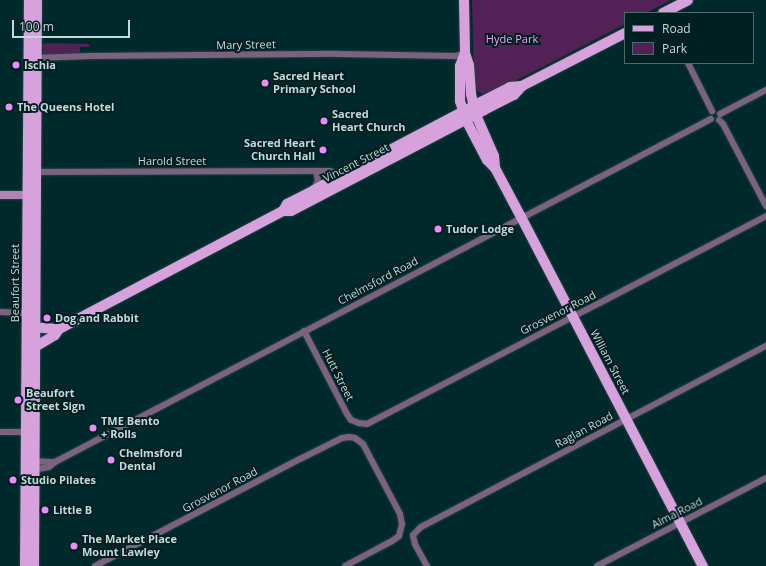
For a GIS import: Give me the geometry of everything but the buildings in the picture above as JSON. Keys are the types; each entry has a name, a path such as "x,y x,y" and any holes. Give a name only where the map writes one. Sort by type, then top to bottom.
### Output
{"main road":[{"name":"Beaufort Street","path":"28,0 32,58 32,195 31,327 26,432 30,465 34,566"},
{"name":"Beaufort Street","path":"32,58 37,0"},
{"name":"William Street","path":"464,0 465,53 469,65 474,110 494,156 495,168"},
{"path":"665,12 688,0"},
{"name":"Vincent Street","path":"283,210 291,211 474,110 514,95 522,86 624,34"},
{"name":"William Street","path":"465,53 460,66 460,101 464,116 487,160 495,168 522,217 703,566"},
{"name":"Vincent Street","path":"35,347 55,336 59,329 283,210 288,204 314,190 464,116"},
{"name":"Beaufort Street","path":"25,566 35,347 31,327"},
{"path":"31,327 59,329"}],"street":[{"name":"Mary Street","path":"32,58 90,56 330,54 456,56 465,53"},
{"path":"688,64 712,111 710,114 711,119 714,121 766,90"},
{"path":"712,111 718,111 719,117 766,206"},
{"name":"Chelmsford Road","path":"30,465 55,462 711,119"},
{"name":"Harold Street","path":"32,172 316,171 343,175"},
{"path":"314,190 318,181 316,171"},
{"path":"0,195 32,195"},
{"name":"Grosvenor Road","path":"359,424 371,422 766,216"},
{"path":"0,312 31,313"},
{"name":"Hutt Street","path":"304,331 347,414 351,420 359,424"},
{"name":"Raglan Road","path":"427,566 415,544 413,535 421,527 766,346"},
{"path":"0,432 26,432"},
{"name":"Grosvenor Road","path":"95,566 342,438 349,437 355,438 363,444 400,514 402,530 399,536 392,541 345,566"},
{"name":"Alma Road","path":"597,566 766,478"}],"green space":[{"name":"Hyde Park","path":"472,0 671,0 648,12 624,12 624,25 529,74 484,95 476,90 474,85"},
{"path":"46,43 89,44 89,47 80,47 80,54 43,56 43,45"}],"place":[{"name":"Ischia","path":"16,65"},
{"name":"Sacred Heart Primary School","path":"265,83"},
{"name":"The Queens Hotel","path":"9,107"},
{"name":"Sacred Heart Church","path":"324,121"},
{"name":"Sacred Heart Church Hall","path":"323,150"},
{"name":"Tudor Lodge","path":"438,229"},
{"name":"Dog and Rabbit","path":"47,318"},
{"name":"Beaufort Street Sign","path":"18,400"},
{"name":"TME Bento + Rolls","path":"93,428"},
{"name":"Chelmsford Dental","path":"111,460"},
{"name":"Studio Pilates","path":"13,480"},
{"name":"Little B","path":"45,510"},
{"name":"The Market Place Mount Lawley","path":"74,546"}]}
